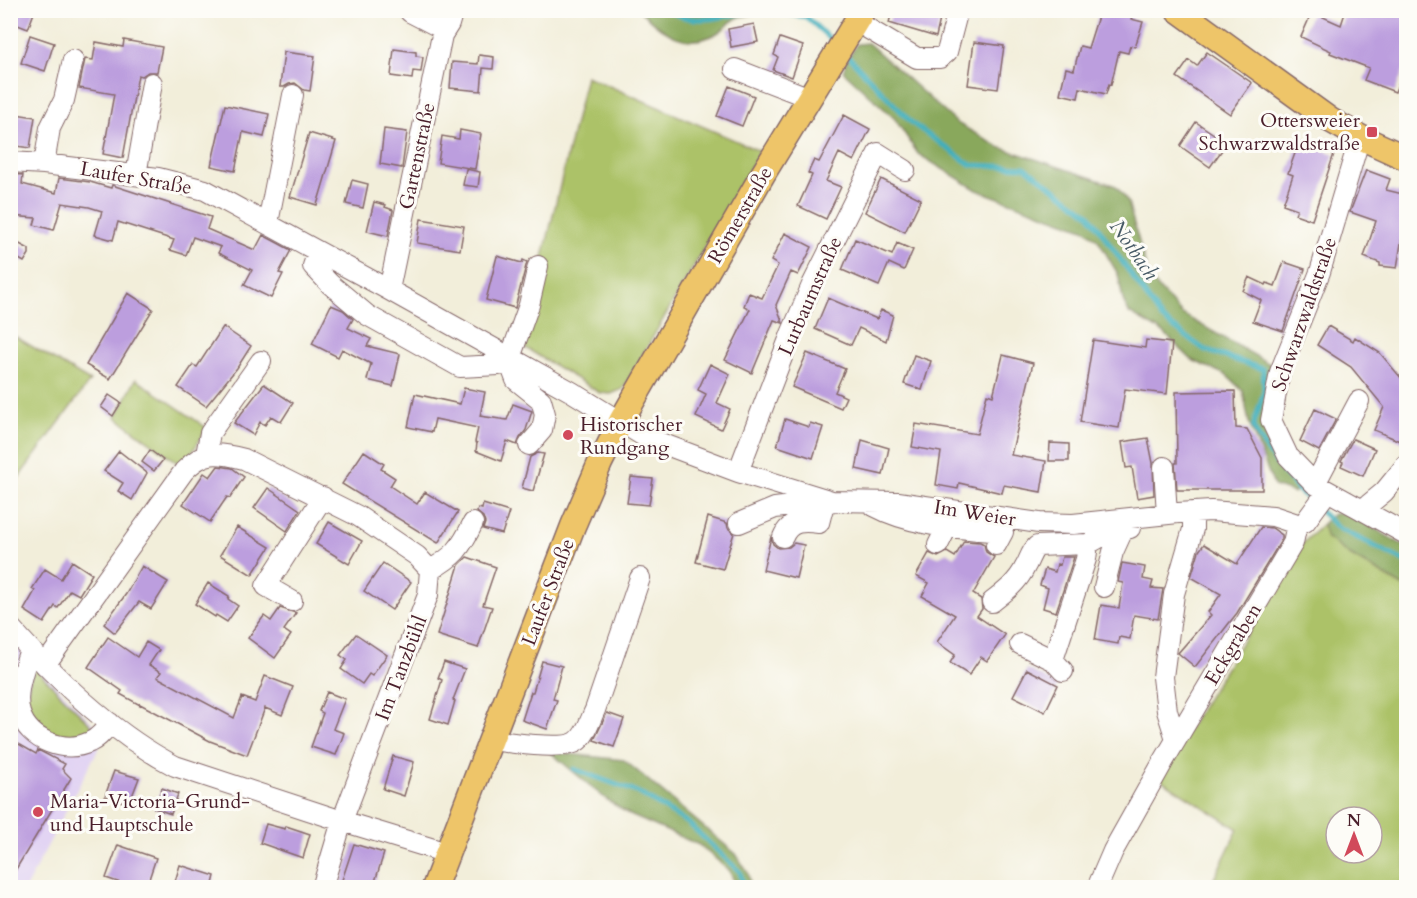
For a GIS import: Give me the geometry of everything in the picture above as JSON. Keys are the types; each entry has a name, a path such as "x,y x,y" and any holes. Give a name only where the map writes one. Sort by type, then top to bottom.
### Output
{"main road":[{"path":"1178,10 1301,101 1360,137 1407,158"},
{"name":"Römerstraße","path":"621,421 763,174 856,22"},
{"name":"Laufer Straße","path":"434,888 573,526 621,421"}],"street":[{"path":"856,22 917,58 940,58 947,52 958,10"},
{"path":"410,12 449,21"},
{"name":"Gartenstraße","path":"389,290 442,35 449,21"},
{"path":"44,164 50,128 64,100 73,60"},
{"path":"735,69 810,98"},
{"path":"136,175 152,83"},
{"path":"268,223 293,95"},
{"name":"Schwarzwaldstraße","path":"1360,137 1320,272 1280,372 1271,420 1288,456 1321,492 1362,510 1407,534"},
{"name":"Lurbaumstraße","path":"738,472 812,285 878,153 905,170"},
{"name":"Laufer Straße","path":"10,162 158,178 205,190 389,290 621,421"},
{"path":"318,252 313,266 330,284 367,315 460,367 499,365 508,357 529,305 538,266"},
{"path":"508,357 516,380 541,400 545,414 542,430 529,445"},
{"path":"206,455 210,433 261,361"},
{"path":"1301,523 1321,492 1359,401"},
{"name":"Im Weier","path":"621,421 645,437 666,446 828,503 898,502 944,507 1038,523 1073,524 1210,511 1272,516 1301,523"},
{"path":"45,665 184,471 195,459 206,455 225,454 244,459 323,497 358,516 417,556 430,570 448,561 463,546 473,524"},
{"path":"1362,510 1384,492 1407,465"},
{"path":"1164,467 1180,513 1193,530 1174,594 1163,677 1167,711 1176,739"},
{"path":"292,601 261,594 323,497"},
{"path":"867,501 885,512 911,520 946,527 1003,532 996,545"},
{"path":"739,523 775,508 792,506 813,508 828,503"},
{"path":"783,537 792,524 802,521 819,523 828,503"},
{"path":"992,602 1010,588 1025,568 1031,553 1037,546 1088,544 1106,534 1180,513"},
{"name":"Eckgraben","path":"1097,888 1113,852 1163,762 1293,543 1301,523"},
{"path":"938,545 946,527"},
{"path":"1104,587 1113,552 1123,530"},
{"path":"1020,644 1058,666 1088,544"},
{"name":"Im Tanzbühl","path":"322,888 342,821 429,595 430,570"},
{"path":"491,739 507,743 567,746 578,742 587,730 595,710 640,578"},
{"path":"10,627 45,665 122,734 175,766 447,853"},
{"path":"30,649 18,699 20,714 27,727 39,738 56,745 75,747 100,736 110,723"}],"shaded area":[{"name":"Maria-Victoria-Grund- und Hauptschule","path":"10,638 105,736 26,887 11,887"}],"green space":[{"path":"688,10 694,13 760,11 737,18 707,38 686,40 667,32 640,11"},
{"path":"868,43 957,123 999,147 1116,186 1128,202 1149,278 1182,314 1275,367 1275,450 1300,487 1294,493 1274,486 1249,423 1243,391 1226,375 1192,360 1164,333 1129,313 1123,300 1118,274 1098,240 1086,230 977,190 918,154 895,119 844,72 845,63 857,44"},
{"path":"586,76 760,151 623,389 611,394 600,393 522,346"},
{"path":"11,334 90,381 11,488"},
{"path":"136,379 207,428 190,456 178,463 116,417"},
{"path":"1347,513 1406,547 1406,588 1350,555 1326,537 1323,524 1333,514"},
{"path":"1323,524 1326,537 1350,555 1406,588 1406,887 1210,887 1238,829 1158,778 1303,543"},
{"path":"34,667 95,729 81,735 67,737 53,735 46,732 30,717 27,698"},
{"path":"550,752 624,760 736,854 748,873 751,887 737,887 729,870 699,845 630,815 607,800"}],"building":[{"path":"10,10 35,10 28,29 10,22"},
{"path":"892,10 942,10 936,37 889,23"},
{"path":"1100,10 1117,10 1132,15 1131,19 1143,22 1135,47 1130,46 1128,53 1119,51 1111,85 1109,84 1106,94 1080,88 1078,98 1060,94 1066,68 1074,70 1080,46 1088,48"},
{"path":"1346,10 1407,10 1407,62 1395,92 1364,80 1369,68 1330,53 1331,51 1301,37 1312,12 1341,25"},
{"path":"754,24 758,42 731,47 728,29"},
{"path":"30,35 54,43 45,71 21,63"},
{"path":"780,38 803,46 792,77 773,70 778,57 774,55"},
{"path":"124,40 162,47 157,72 138,75 123,158 103,154 114,94 79,88 85,59 93,60 96,42 123,47"},
{"path":"974,42 1004,46 998,89 968,85"},
{"path":"394,49 416,52 416,56 423,57 421,72 413,71 412,79 391,76"},
{"path":"284,52 315,56 310,91 304,90 295,83 280,87"},
{"path":"1207,52 1252,83 1230,114 1177,77 1189,60 1197,66"},
{"path":"479,55 494,57 493,69 483,68 481,91 450,88 452,62 478,64"},
{"path":"729,86 754,96 742,126 717,116"},
{"path":"225,105 269,114 264,137 243,132 235,171 211,166"},
{"path":"10,113 35,117 30,148 10,145"},
{"path":"844,115 870,129 854,161 839,153 826,181 841,187 826,219 798,206 812,175 808,173 814,160 819,162"},
{"path":"1196,122 1227,143 1210,167 1180,146"},
{"path":"384,129 407,132 402,168 380,164"},
{"path":"460,130 481,134 475,169 438,163 442,136 459,139"},
{"path":"309,133 336,141 317,205 290,197"},
{"path":"1299,142 1334,154 1312,220 1295,214 1297,209 1283,204 1293,175 1288,173"},
{"path":"466,169 480,172 478,187 463,185"},
{"path":"1366,170 1390,179 1386,190 1407,195 1407,232 1403,231 1397,268 1380,266 1380,263 1364,257 1376,221 1350,212"},
{"path":"10,174 23,175 22,184 56,193 59,178 90,182 111,188 112,185 211,217 207,229 255,250 263,235 291,250 279,273 283,274 271,298 244,285 252,270 218,253 221,247 193,237 186,255 170,250 174,240 118,222 113,240 95,235 102,211 62,203 54,230 34,225 36,218 10,216"},
{"path":"881,179 921,199 905,232 865,212"},
{"path":"352,180 368,184 363,208 346,204"},
{"path":"374,202 386,205 385,207 393,210 388,236 367,231"},
{"path":"421,219 464,226 460,250 417,243"},
{"path":"785,233 812,247 798,275 791,272 776,305 783,323 774,320 752,373 725,360 750,309 744,306 749,293 762,298 778,265 771,261"},
{"path":"10,239 29,249 24,262 10,254"},
{"path":"855,239 892,255 897,243 913,250 904,270 889,263 879,286 842,270"},
{"path":"497,256 522,263 523,260 527,262 515,308 486,300"},
{"path":"1284,262 1305,269 1283,331 1253,321 1261,300 1243,291 1249,277 1266,285 1267,283 1275,286"},
{"path":"128,293 153,309 110,379 86,365"},
{"path":"828,298 877,319 881,310 893,315 886,341 859,328 851,345 815,329"},
{"path":"331,305 343,310 353,319 348,328 371,339 367,346 400,354 393,386 367,380 371,364 342,349 338,357 312,344"},
{"path":"1328,326 1353,341 1355,337 1380,353 1407,385 1407,444 1374,430 1384,407 1351,367 1317,345"},
{"path":"223,327 251,346 237,368 206,406 178,387 193,365 197,367"},
{"path":"1093,340 1145,348 1146,340 1172,343 1167,394 1125,389 1119,428 1080,422"},
{"path":"807,353 845,369 835,392 846,397 841,408 792,387"},
{"path":"914,355 931,361 922,390 904,384"},
{"path":"1003,355 1033,363 1011,455 1046,461 1041,492 1004,485 1002,493 959,483 958,489 936,485 941,452 912,447 916,424 977,434 987,394 993,396"},
{"path":"710,364 730,374 717,403 730,409 721,429 696,417 706,394 698,390"},
{"path":"264,384 293,403 281,422 271,416 265,425 260,422 253,435 234,423"},
{"path":"464,388 485,392 480,416 507,420 513,404 532,411 526,430 517,445 507,441 501,461 476,451 478,428 435,419 432,432 408,427 415,394 460,404"},
{"path":"1235,391 1236,428 1247,429 1262,458 1262,490 1177,490 1176,392"},
{"path":"109,395 121,403 113,416 101,407"},
{"path":"1315,409 1336,419 1319,451 1300,441"},
{"path":"785,419 809,427 810,423 823,427 813,458 777,446"},
{"path":"1148,438 1153,463 1154,495 1137,498 1132,467 1126,468 1122,442"},
{"path":"1353,439 1375,449 1363,476 1341,466 1343,462 1341,461"},
{"path":"862,440 889,448 883,475 856,469"},
{"path":"1050,443 1069,444 1069,461 1049,461"},
{"path":"150,450 163,460 154,471 142,462"},
{"path":"119,451 147,473 132,500 118,491 123,483 104,471"},
{"path":"364,451 384,464 381,469 395,478 390,486 417,504 425,492 458,512 438,543 342,484"},
{"path":"538,453 544,454 533,491 522,488 530,457"},
{"path":"218,466 232,468 244,477 210,522 183,504 204,473 210,477"},
{"path":"631,477 653,479 649,505 627,503"},
{"path":"268,488 300,510 287,531 254,508"},
{"path":"483,504 509,512 502,534 483,529 485,523 483,517 477,512 478,508 482,509"},
{"path":"708,517 727,523 728,528 734,533 723,569 696,562"},
{"path":"329,522 362,541 349,564 316,544"},
{"path":"237,527 270,547 252,575 220,555"},
{"path":"1261,527 1272,528 1282,535 1282,539 1237,613 1195,667 1178,653 1211,615 1208,612 1221,594 1191,577 1199,551 1204,544 1237,564"},
{"path":"771,537 773,544 778,548 789,547 794,543 804,545 796,578 763,570"},
{"path":"964,541 984,544 986,552 994,557 973,594 981,599 982,609 977,616 1005,635 987,661 981,657 969,675 950,663 955,655 937,642 955,615 922,596 929,583 916,576 929,553 938,557 947,552 955,557"},
{"path":"467,557 496,567 483,605 492,607 478,648 437,635 459,565"},
{"path":"1062,557 1074,557 1056,612 1043,608 1048,588 1040,585 1045,569 1055,572"},
{"path":"72,561 92,574 79,595 70,590 58,608 55,606 44,623 24,610 35,591 32,589 45,569 61,579"},
{"path":"383,563 411,582 392,610 364,591"},
{"path":"1122,563 1145,567 1143,579 1153,581 1151,588 1163,589 1158,619 1134,615 1130,639 1119,637 1118,644 1095,640 1101,605 1119,608 1123,583 1118,582"},
{"path":"142,566 168,582 151,609 139,602 115,633 104,624 126,594"},
{"path":"208,583 229,596 228,599 238,606 227,622 195,604"},
{"path":"280,608 296,613 284,630 291,635 275,658 248,638 264,616 271,621"},
{"path":"356,634 387,655 372,676 369,674 362,684 341,669 347,660 340,655"},
{"path":"108,637 137,657 146,642 159,650 149,665 161,672 157,677 234,718 242,697 255,702 265,676 293,687 282,715 265,708 247,755 210,741 120,694 122,691 88,667"},
{"path":"542,661 562,666 553,699 557,700 547,729 522,720"},
{"path":"444,662 465,669 453,700 455,701 448,725 430,719 442,680 438,678"},
{"path":"1027,669 1058,685 1045,712 1013,696"},
{"path":"327,692 345,699 333,729 344,733 336,755 311,747 323,713 319,711"},
{"path":"607,713 624,719 614,747 594,740"},
{"path":"10,739 36,754 38,750 65,764 62,769 71,778 10,879"},
{"path":"393,756 414,762 404,796 383,789"},
{"path":"114,771 139,778 129,804 105,796"},
{"path":"162,788 178,794 171,814 154,808"},
{"path":"266,824 285,829 286,826 310,834 303,858 260,843"},
{"path":"354,844 384,853 373,888 355,888 341,883"},
{"path":"118,845 156,858 146,888 135,888 106,878"},
{"path":"180,865 215,876 212,888 173,888"}],"waterway":[{"name":"Notbach","path":"669,10 687,18 698,19 719,18 751,10"},
{"name":"Notbach","path":"763,10 806,17 836,44"},
{"name":"Notbach","path":"845,53 913,124 971,165 1025,167 1089,214 1162,319 1205,350 1263,369 1264,391 1253,427 1266,450 1298,490 1338,528 1406,562"},
{"path":"574,769 639,793 688,823 740,872 744,888"}],"place":[{"name":"Ottersweier Schwarzwaldstraße","path":"1372,132"},
{"name":"Historischer Rundgang","path":"568,435"},
{"name":"Maria-Victoria-Grund- und Hauptschule","path":"38,812"}]}
